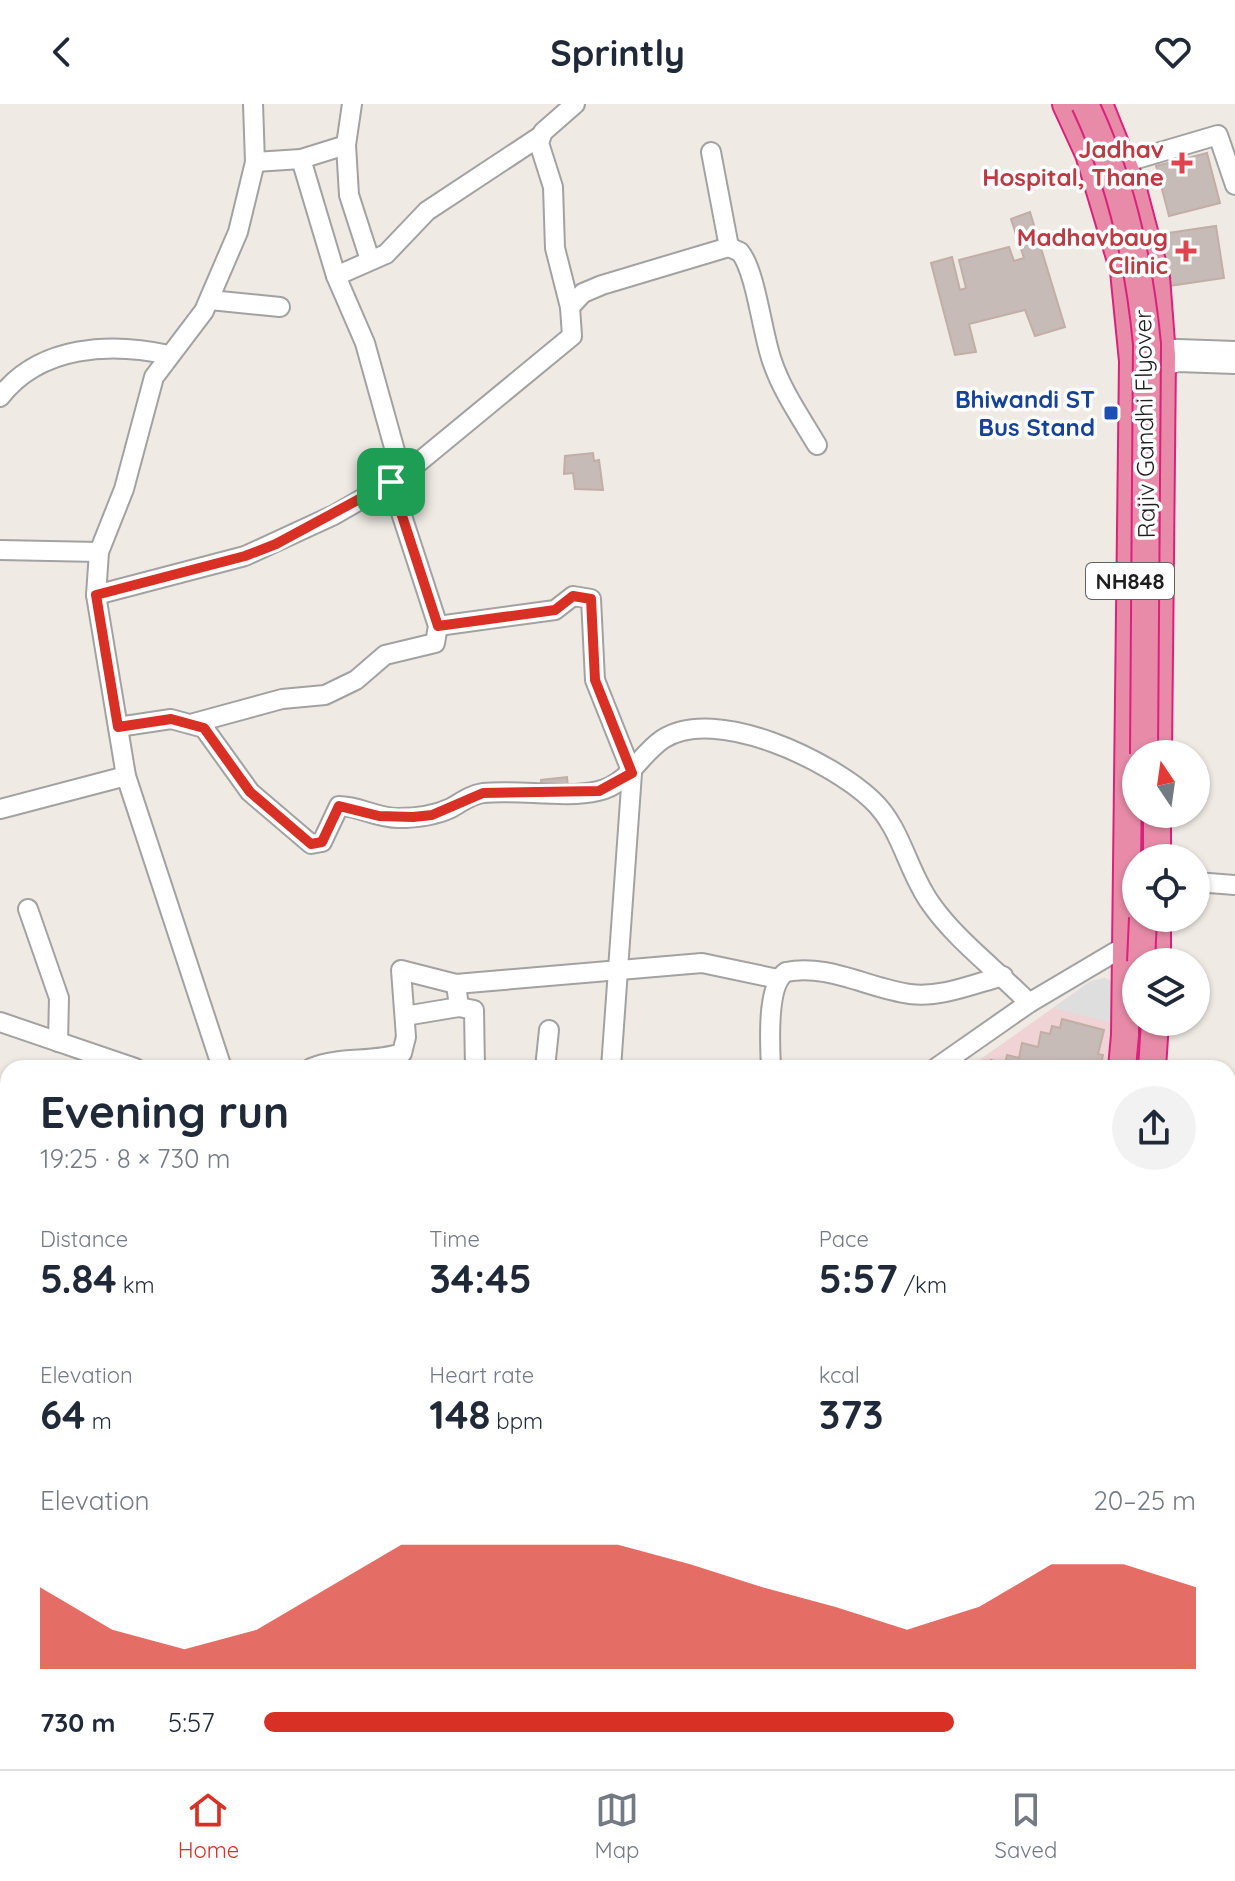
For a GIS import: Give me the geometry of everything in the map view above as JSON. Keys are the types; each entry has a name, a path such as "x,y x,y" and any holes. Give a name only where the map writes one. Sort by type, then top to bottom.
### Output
{"highway":[{"name":"NH848","path":"1066,104 1089,154 1124,271 1132,361 1136,844"},
{"name":"Rajiv Gandhi Flyover","path":"1085,104 1128,224 1141,277 1146,331 1144,740"},
{"name":"NH848","path":"1099,104 1123,163 1156,277 1161,358 1158,740"},
{"name":"NH848","path":"1123,1060 1125,1036"},
{"path":"1137,1060 1138,1036"},
{"path":"1153,1060 1154,1036"}],"street":[{"path":"219,1060 126,776 96,595 99,552 124,489 151,385 210,300 238,232 255,162 253,104"},
{"path":"370,104 352,110 346,145 349,195 370,260"},
{"path":"336,276 396,246 427,211 539,137 575,104"},
{"path":"1123,163 1227,132 1235,185"},
{"path":"96,595 266,548 397,479 572,336 570,307 555,248 553,187 539,137"},
{"path":"255,162 301,159 346,145"},
{"path":"711,152 729,247 745,258 775,371 817,445"},
{"path":"118,727 171,719 194,723 270,702 340,689 385,655 435,643 438,626 397,479 365,343 336,276 301,159"},
{"path":"570,307 591,289 729,247"},
{"path":"210,300 280,307"},
{"path":"0,397 24,373 64,356 117,346 169,355"},
{"path":"1132,361 1235,351"},
{"path":"1161,358 1178,362 1235,364"},
{"path":"0,550 99,552"},
{"path":"438,626 555,610 573,596 588,596 595,616 595,680 632,773 611,1060"},
{"path":"194,723 213,738 250,792 311,844 322,842 339,806 379,816 413,817 432,815 483,793 599,791 632,773 646,753 663,739 685,729 707,727 747,734 852,782 885,812 918,885 932,906 1029,1003"},
{"path":"0,809 126,776"},
{"path":"1210,883 1235,885"},
{"path":"28,909 59,998 58,1042"},
{"path":"947,1060 1029,1003 1122,959"},
{"path":"380,1060 407,1060 401,970 456,984 616,967 702,963 778,979 793,971 843,976 896,992 925,995 1003,976"},
{"path":"771,1060 773,1002 778,979"},
{"path":"456,984 459,1007"},
{"path":"405,1016 459,1007 474,1010 475,1060"},
{"path":"0,1022 111,1060"},
{"path":"546,1060 549,1030"}],"shaded area":[{"path":"1105,978 1115,984 1114,1060 979,1060 1091,981"},
{"path":"1105,978 1115,984 1117,1024 1053,1008 1091,981"}],"building":[{"path":"1207,153 1220,203 1169,216 1156,166"},
{"path":"1030,212 1065,327 1035,336 1025,310 969,324 976,352 955,355 931,263 952,257 960,290 966,288 959,260 1009,247 1014,261 1024,258 1011,219"},
{"path":"1216,226 1224,278 1162,287 1154,235"},
{"path":"593,453 594,461 599,460 603,490 575,489 573,473 564,474 565,456"},
{"path":"567,777 568,787 542,790 541,780"},
{"path":"1062,1019 1104,1030 1098,1054 1103,1055 1102,1060 1006,1060 1007,1055 1019,1058 1022,1043 1038,1047 1041,1032 1050,1034 1052,1026 1060,1028"}],"place":[{"name":"Jadhav Hospital, Thane","path":"1182,163"},
{"name":"Madhavbaug Clinic","path":"1186,251"},
{"name":"Bhiwandi ST Bus Stand","path":"1111,413"}],"route":[{"path":"391,482 438,626 513,613 555,610 573,596 588,596 591,599 595,616 595,680 632,773 599,791 483,793 432,815 394,818 339,806 322,842 311,844 250,792 204,728 171,719 118,727 96,595 245,556 334,515 391,482"}]}
